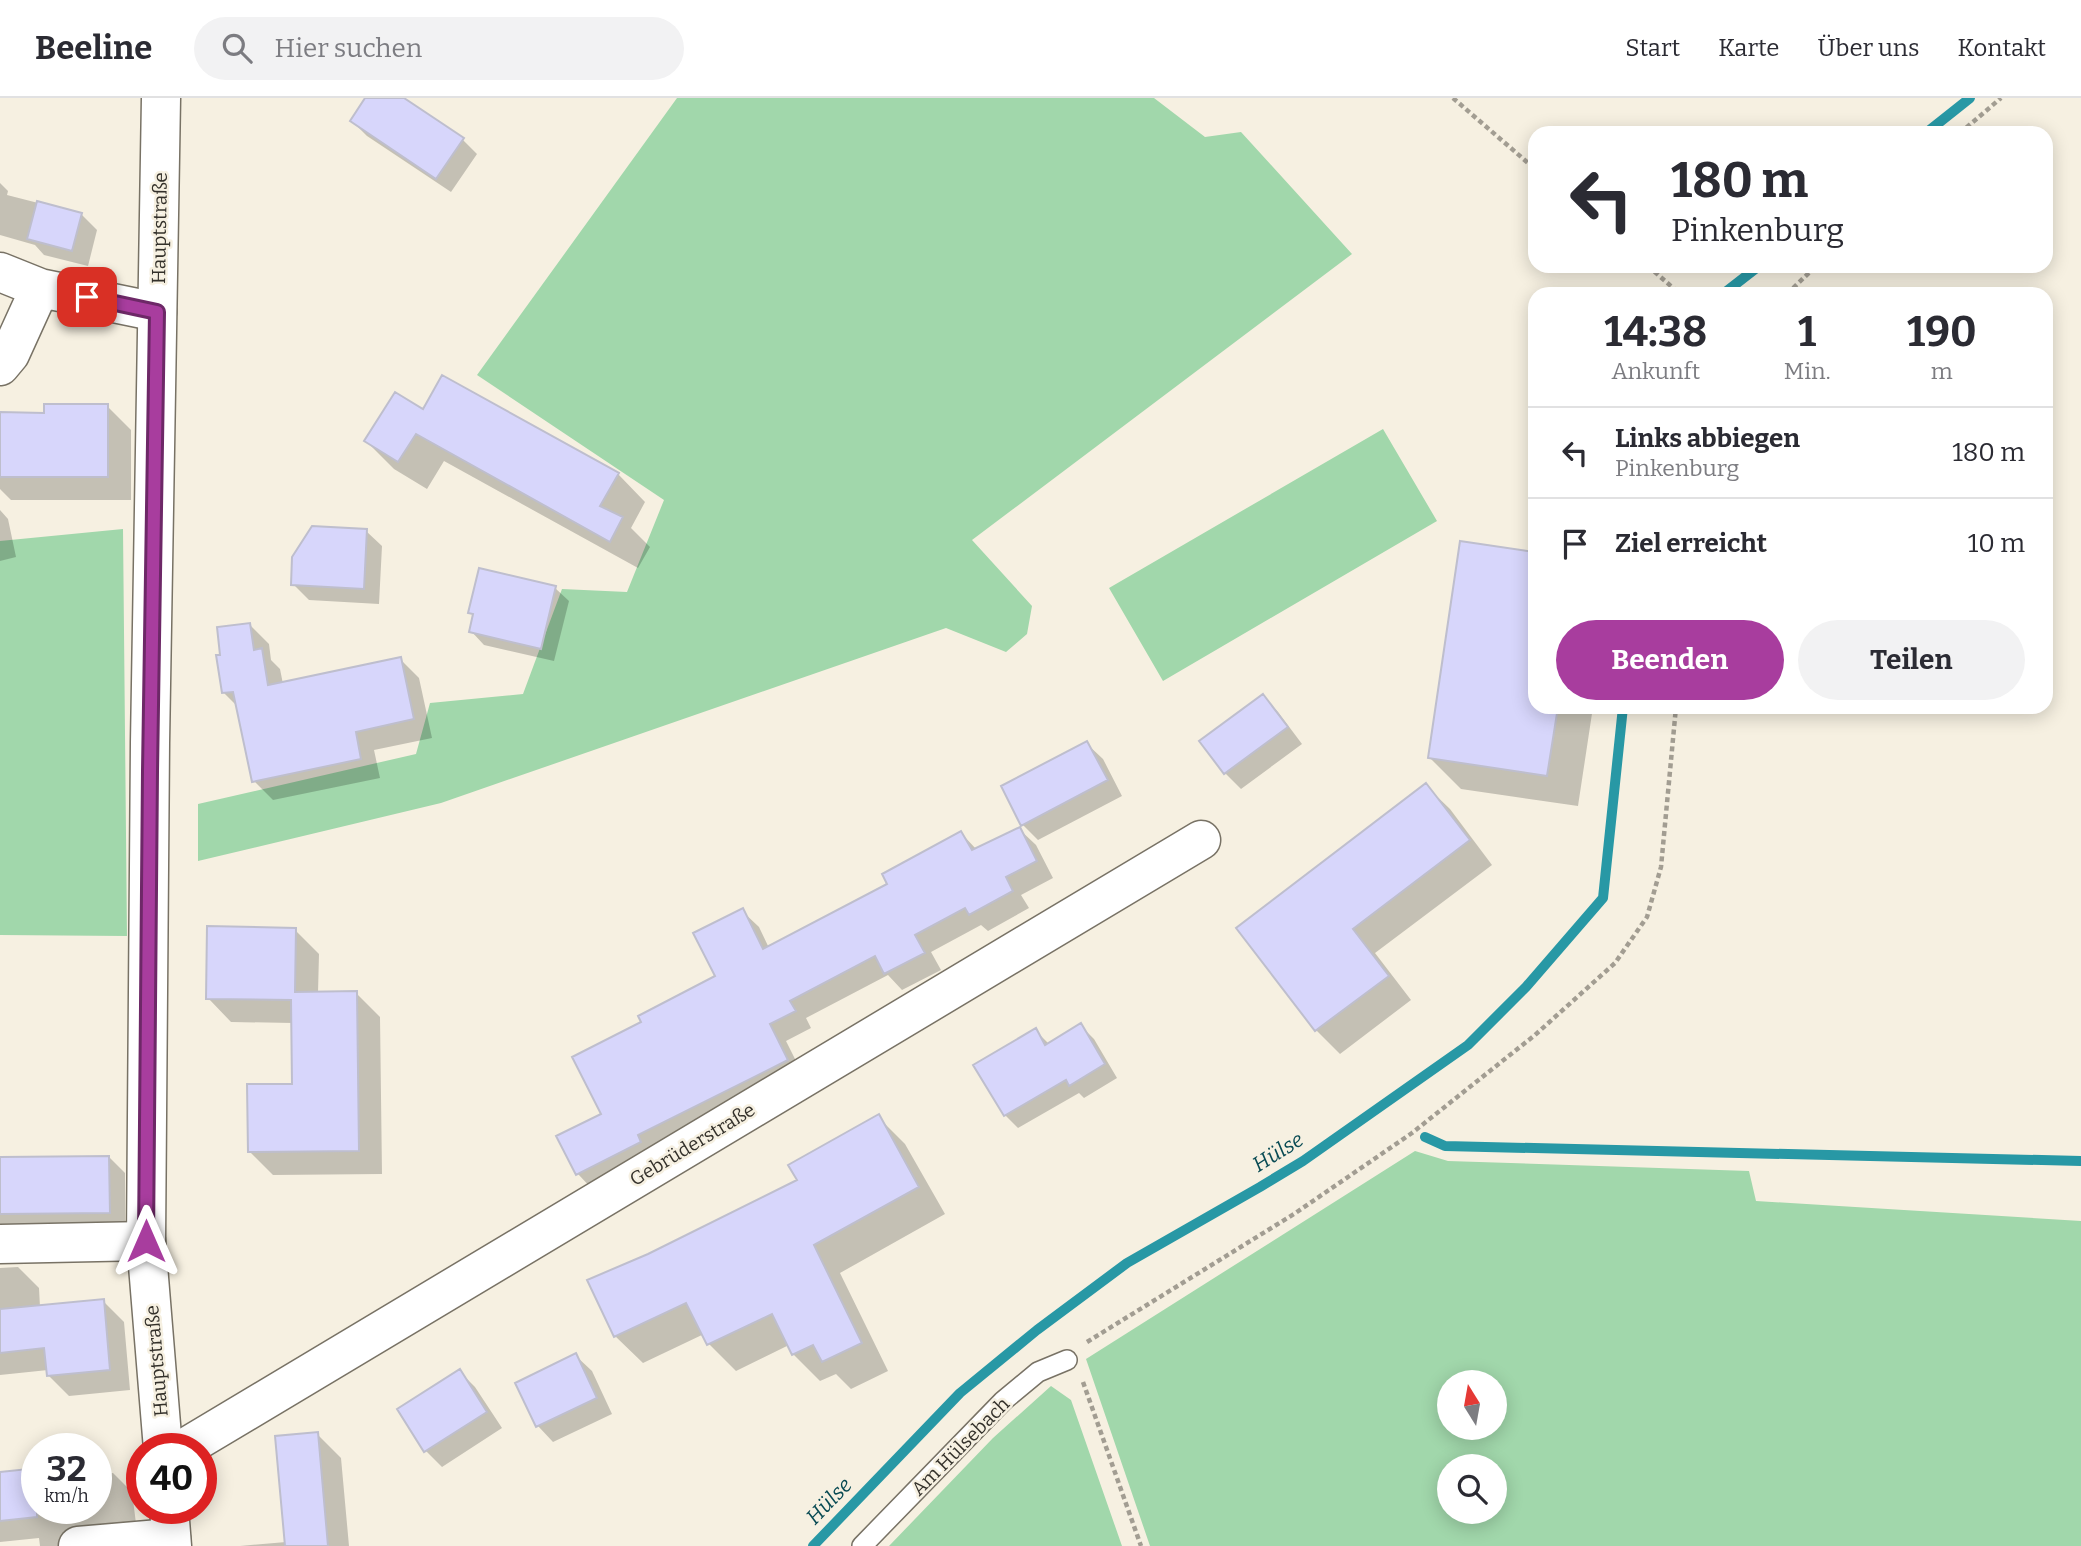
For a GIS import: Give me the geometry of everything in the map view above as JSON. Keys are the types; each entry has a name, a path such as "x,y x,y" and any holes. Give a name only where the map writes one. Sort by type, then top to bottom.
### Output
{"street":[{"name":"Hauptstraße","path":"161,98 150,771 146,1241 162,1433"},
{"path":"0,272 40,288 157,312"},
{"path":"0,366 10,354 40,288"},
{"name":"Gebrüderstraße","path":"210,1433 1201,840"},
{"path":"0,1244 146,1241"},
{"path":"78,1546 171,1531"}],"lane":[{"name":"Am Hülsebach","path":"862,1546 1003,1401 1038,1372 1067,1360"}],"path":[{"path":"1453,98 1528,163"},
{"path":"1968,126 2001,98"},
{"path":"1656,273 1672,287"},
{"path":"1794,287 1809,273"},
{"path":"1141,1546 1084,1384 1067,1360 1086,1342 1294,1214 1412,1133 1535,1035 1615,963 1647,917 1661,867 1675,714"}],"green space":[{"path":"677,98 1154,98 1205,137 1241,132 1352,254 972,540 1032,606 1027,634 1006,652 946,628 441,803 198,861 198,804 416,754 430,703 523,694 562,589 627,592 664,500 477,375"},
{"path":"1383,429 1437,521 1163,681 1109,588"},
{"path":"123,529 127,936 0,935 0,541"},
{"path":"1415,1151 1448,1161 1749,1171 1756,1201 2081,1221 2081,1546 1150,1546 1086,1359"},
{"path":"1051,1386 1071,1400 1122,1546 889,1546 993,1438"}],"building":[{"path":"365,98 404,98 464,138 436,179 350,121"},
{"path":"37,201 82,213 72,251 27,239"},
{"path":"442,375 619,473 600,506 623,517 610,542 416,434 398,462 364,441 395,392 423,409"},
{"path":"44,404 108,404 108,477 0,477 0,412 44,413"},
{"path":"312,526 367,529 364,589 291,585 292,557"},
{"path":"1460,541 1528,551 1528,714 1557,714 1547,776 1428,758"},
{"path":"479,568 556,586 541,649 469,632 473,614 468,613"},
{"path":"250,623 254,650 262,648 268,685 401,657 414,719 356,732 361,759 252,782 233,692 222,693 216,655 220,655 217,627"},
{"path":"1263,694 1288,727 1224,774 1199,741"},
{"path":"1087,741 1108,780 1021,826 1001,786"},
{"path":"1426,783 1470,840 1353,929 1389,976 1315,1031 1236,928"},
{"path":"1020,827 1037,861 1006,877 1013,891 969,915 965,908 915,935 925,953 884,974 875,956 790,1001 796,1011 770,1024 788,1060 638,1135 641,1142 576,1175 556,1136 601,1114 572,1057 641,1022 638,1016 715,976 693,933 743,908 763,949 887,884 882,874 961,831 972,850"},
{"path":"207,926 296,928 295,992 357,991 359,1151 248,1152 247,1084 292,1084 291,1000 206,999"},
{"path":"1081,1023 1105,1064 1069,1086 1066,1080 1004,1116 973,1065 1036,1028 1045,1045"},
{"path":"879,1114 919,1187 814,1245 862,1343 822,1362 813,1345 792,1355 772,1314 707,1345 686,1303 614,1337 587,1280 648,1254 797,1180 788,1165"},
{"path":"109,1156 110,1213 0,1214 0,1157"},
{"path":"104,1299 110,1370 47,1376 44,1348 0,1353 0,1309"},
{"path":"576,1353 597,1398 536,1427 515,1383"},
{"path":"460,1369 487,1412 424,1452 397,1409"},
{"path":"318,1432 328,1546 285,1546 275,1436"},
{"path":"21,1470 21,1519 0,1521 0,1472"}],"waterway":[{"name":"Hülse","path":"1935,126 1970,98"},
{"name":"Hülse","path":"1732,287 1750,273"},
{"name":"Hülse","path":"813,1546 960,1393 1037,1330 1127,1263 1303,1161 1468,1045 1526,987 1603,898 1622,714"},
{"path":"1425,1137 1445,1146 2081,1161"}],"route":[{"path":"87,297 157,312 146,1241"}]}
